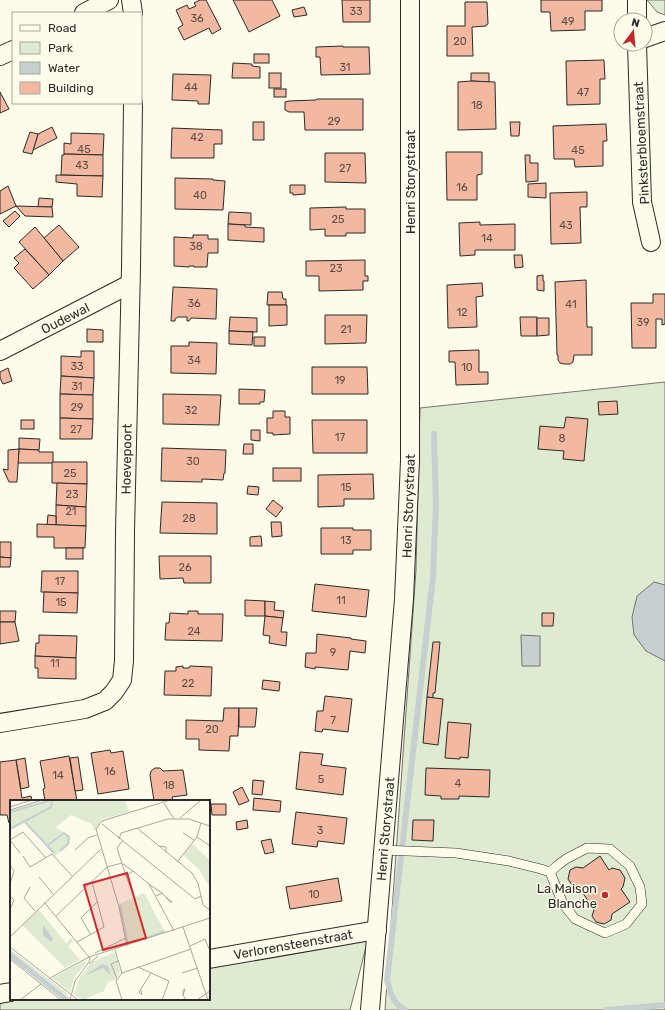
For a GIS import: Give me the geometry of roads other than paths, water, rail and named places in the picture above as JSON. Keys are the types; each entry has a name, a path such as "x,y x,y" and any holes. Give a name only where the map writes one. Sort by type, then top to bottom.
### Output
{"street":[{"path":"86,12 109,0"},
{"path":"131,0 133,12"},
{"name":"Henri Storystraat","path":"370,1010 377,930 388,850 404,599 410,461 410,0"},
{"path":"637,0 637,12"},
{"path":"653,35 665,31"},
{"path":"0,56 12,50"},
{"name":"Pinksterbloemstraat","path":"637,52 642,202 651,242"},
{"name":"Hoevepoort","path":"0,723 85,709 105,701 114,692 122,680 124,661 124,532 133,104"},
{"name":"Oudewal","path":"0,351 130,284"},
{"name":"Verlorensteenstraat","path":"210,959 377,930"},
{"path":"0,994 10,992"}],"lane":[{"path":"587,848 610,848 630,866 640,887 642,904 626,924 605,933 575,919 563,904 550,872 566,859 587,848"},
{"path":"388,850 456,853 509,861 550,872"}],"water":[{"path":"654,582 665,585 665,661 646,651 634,635 632,617 637,596"},
{"path":"521,635 540,636 540,666 522,666"}],"waterway":[{"path":"405,1010 395,1001 387,980 433,577 436,505 434,434"},
{"path":"606,1010 665,1005"}],"place":[{"name":"La Maison Blanche","path":"605,895"}]}
